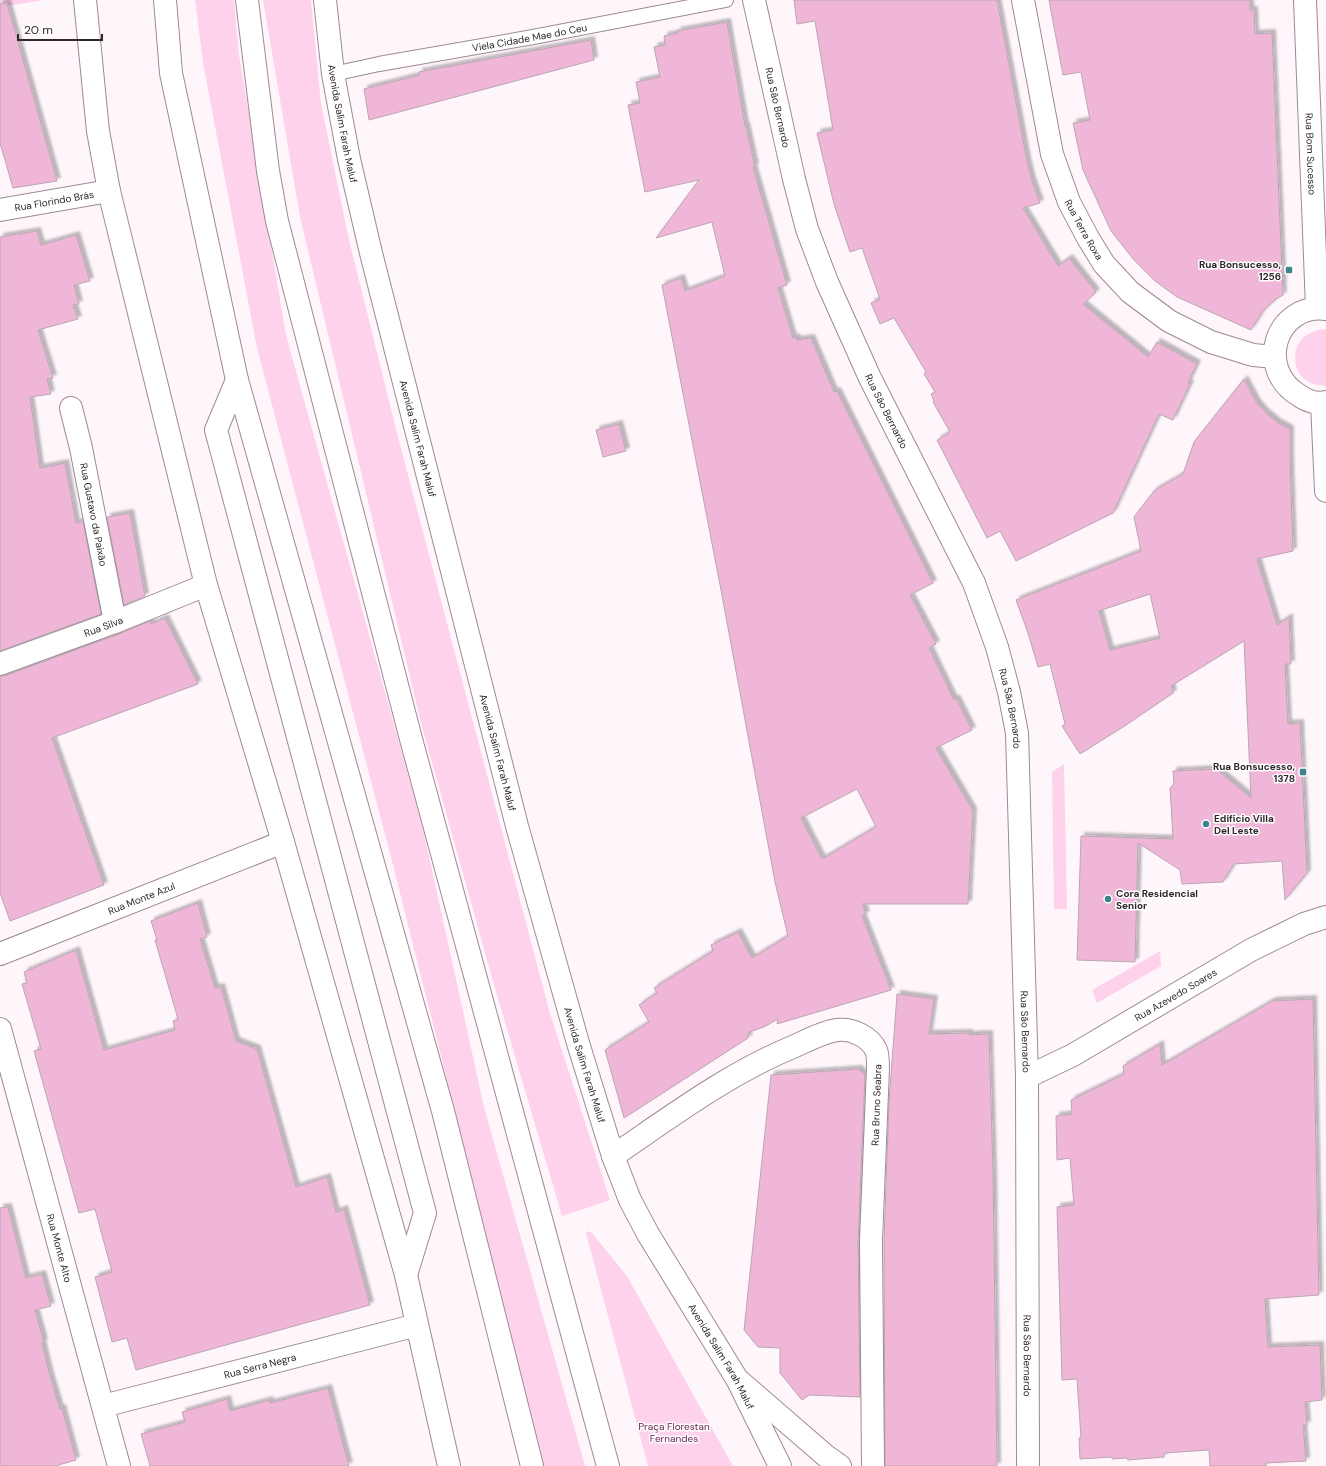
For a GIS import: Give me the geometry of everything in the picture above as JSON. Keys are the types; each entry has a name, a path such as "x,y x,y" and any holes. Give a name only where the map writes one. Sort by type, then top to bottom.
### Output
{"main road":[{"path":"85,0 98,131 109,191 206,585 283,842 406,1275 449,1466"},
{"path":"165,0 171,73 237,380 443,1111 532,1466"},
{"path":"247,0 268,171 277,221 411,740 608,1466"},
{"name":"Avenida Salim Farah Maluf","path":"325,0 333,74 349,159 371,253 516,826 578,1043 613,1156 630,1200 648,1234 737,1378 780,1466"},
{"name":"Rua São Bernardo","path":"754,0 794,179 807,229 827,282 870,378 974,583 997,647 1009,692 1017,733 1027,1077 1028,1466"},
{"name":"Rua Terra Roxa","path":"1023,0 1052,154 1069,202 1104,264 1130,292 1169,321 1211,342 1253,355 1274,357"},
{"name":"Rua Bom Sucesso","path":"1305,0 1322,308"},
{"name":"Rua Florindo Brás","path":"0,210 109,191"},
{"path":"1322,308 1301,312 1286,323 1277,339 1274,357 1279,376 1290,390 1306,400 1324,402 1326,491"},
{"path":"237,380 216,430 425,1213 406,1275"},
{"name":"Rua Gustavo da Paixão","path":"71,408 81,448 116,622"},
{"name":"Rua Silva","path":"0,664 116,622 206,585"},
{"name":"Rua Monte Azul","path":"0,954 283,842"},
{"name":"Rua Azevedo Soares","path":"1027,1077 1073,1055 1251,950 1304,924 1326,917"},
{"name":"Rua Monte Alto","path":"0,1029 119,1466"},
{"name":"Rua Bruno Seabra","path":"613,1156 724,1081 779,1052 824,1033 838,1030 850,1031 862,1035 870,1042 877,1051 878,1068 871,1240 873,1466"},
{"name":"Rua Serra Negra","path":"103,1406 417,1325"},
{"path":"737,1378 814,1446 840,1466"}],"lane":[{"name":"Viela Cidade Mae do Ceu","path":"333,74 379,64 533,38 726,0"}],"green space":[{"path":"0,0 44,0 0,7"},
{"path":"195,0 234,0 239,55 286,335 423,829 484,1107 585,1466 544,1466 392,861 257,348 203,63"},
{"path":"263,0 311,0 321,104 349,240 398,437 549,1010 610,1200 562,1216 494,985 421,723 300,217"},
{"path":"1322,329 1326,330 1326,386 1317,385 1306,381 1300,375 1295,359 1297,348 1302,339 1314,331"},
{"path":"1064,764 1067,909 1054,909 1052,772"},
{"path":"1160,951 1161,966 1097,1003 1092,990"},
{"name":"Praça Florestan Fernandes","path":"588,1231 592,1233 627,1276 733,1466 648,1466 586,1233"}],"building":[{"path":"794,0 997,0 1027,161 1040,203 1023,208 1058,266 1069,258 1096,292 1083,304 1148,357 1157,342 1197,364 1188,383 1190,384 1173,420 1159,414 1113,513 1016,561 1000,531 987,538 937,440 950,432 933,402 934,401 931,394 935,392 924,374 926,372 894,318 880,324 871,303 880,299 862,248 850,252 834,204 817,133 833,130 815,21 797,24"},
{"path":"1049,0 1250,0 1250,10 1254,10 1255,34 1272,33 1283,295 1276,299 1262,312 1251,330 1177,297 1155,281 1134,260 1111,231 1083,170 1073,123 1090,120 1081,72 1063,75"},
{"path":"7,3 57,181 13,188 0,143 0,4"},
{"path":"727,22 745,126 755,167 753,167 787,285 778,288 793,338 796,337 797,340 811,338 834,392 837,391 933,583 910,595 936,644 929,648 954,700 956,698 972,730 936,748 973,811 968,904 862,904 866,914 862,916 891,990 777,1024 778,1019 764,1027 749,1032 748,1038 624,1118 605,1050 649,1022 639,1005 657,993 654,988 713,951 711,945 738,932 752,958 788,936 775,882 721,590 662,285 681,278 685,291 725,276 712,222 656,238 699,180 645,192 628,105 640,103 636,82 660,77 654,47 665,45 664,36 678,33 677,31","holes":["857,789 876,827 822,859 801,818"]},
{"path":"591,40 594,60 369,120 364,89 420,75 419,72"},
{"path":"37,231 41,245 76,235 90,281 74,285 79,304 73,305 78,319 38,330 53,378 47,379 51,394 30,397 40,468 65,463 76,523 83,521 101,614 0,651 0,237"},
{"path":"1244,379 1257,403 1265,412 1278,423 1290,429 1293,551 1257,559 1277,625 1289,617 1291,664 1285,664 1288,724 1300,723 1307,873 1285,900 1282,861 1234,864 1223,882 1182,884 1180,870 1138,843 1135,962 1077,960 1081,836 1173,839 1170,788 1174,784 1173,771 1216,769 1251,798 1244,641 1171,686 1173,693 1080,754 1062,726 1065,724 1050,664 1038,667 1016,600 1141,551 1134,517 1155,490 1183,474 1194,442","holes":["1150,594 1160,638 1110,650 1099,611"]},
{"path":"619,424 626,451 603,457 596,430"},
{"path":"130,513 145,596 124,605 107,517"},
{"path":"165,618 198,684 52,738 104,885 10,921 0,893 0,676 4,676 119,634 150,621 151,624"},
{"path":"198,903 207,937 200,939 215,988 221,987 236,1041 257,1049 296,1187 327,1177 336,1212 344,1209 370,1305 136,1370 127,1338 112,1342 95,1277 112,1272 95,1209 79,1213 34,1051 41,1049 22,984 27,983 24,972 76,950 104,1050 175,1030 173,1021 178,1019 151,921"},
{"path":"897,994 934,999 929,1034 989,1034 993,1172 997,1466 885,1466 884,1241 889,1102"},
{"path":"1313,999 1319,1295 1265,1299 1268,1347 1320,1345 1322,1400 1305,1402 1307,1425 1303,1425 1306,1461 1266,1463 1266,1466 1210,1466 1209,1450 1164,1453 1164,1457 1128,1460 1127,1458 1112,1459 1112,1457 1080,1459 1079,1438 1081,1438 1077,1379 1062,1380 1057,1207 1074,1205 1070,1158 1057,1160 1056,1116 1072,1114 1071,1100 1124,1074 1123,1066 1160,1044 1162,1065 1272,1001"},
{"path":"859,1069 865,1076 858,1241 860,1397 809,1395 802,1400 780,1373 780,1348 758,1347 744,1330 771,1075"},
{"path":"8,1207 26,1278 42,1274 51,1306 35,1310 44,1342 42,1343 50,1376 60,1409 62,1408 76,1460 55,1466 0,1466 0,1208"},
{"path":"328,1388 349,1466 150,1466 141,1434 185,1422 182,1412 227,1399 230,1411 269,1400 270,1403"}],"place":[{"name":"Rua Bonsucesso, 1256","path":"1289,270"},
{"name":"Rua Bonsucesso, 1378","path":"1303,772"},
{"name":"Edifício Villa Del Leste","path":"1206,824"},
{"name":"Cora Residencial Senior","path":"1108,899"}]}
